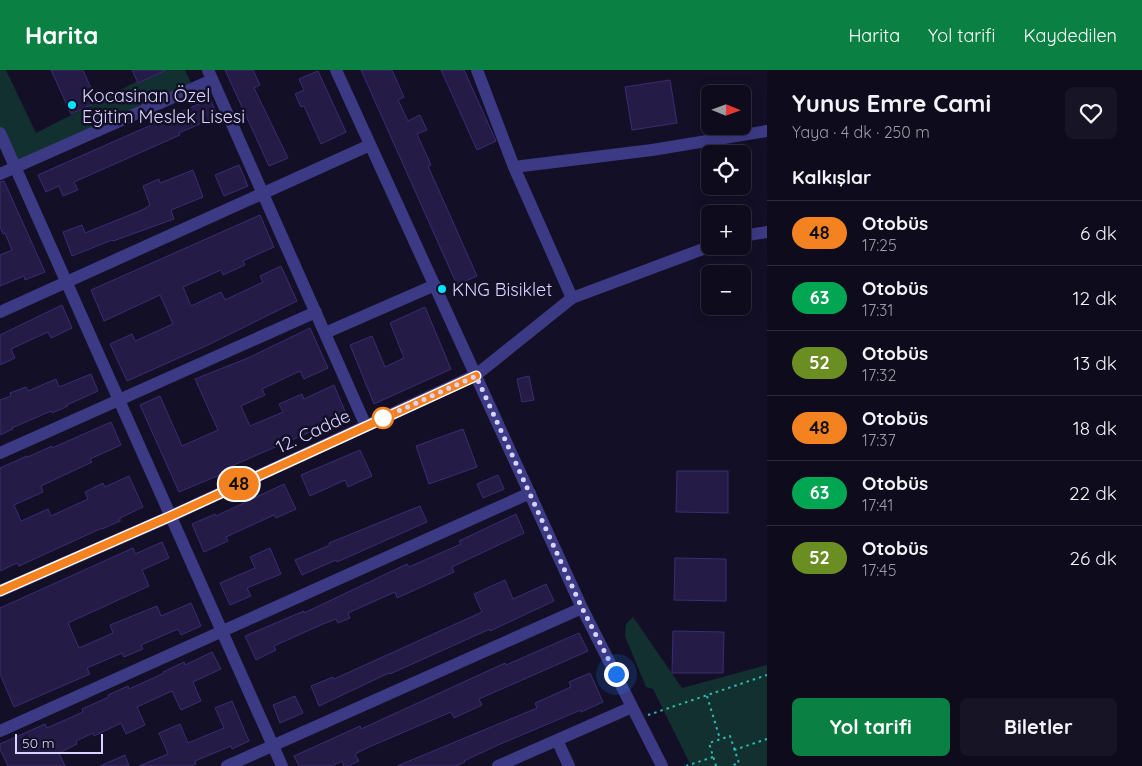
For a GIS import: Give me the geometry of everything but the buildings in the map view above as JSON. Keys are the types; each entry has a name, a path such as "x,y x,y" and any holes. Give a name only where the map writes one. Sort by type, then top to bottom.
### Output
{"street":[{"path":"336,70 582,608 662,766"},
{"path":"477,70 514,167 572,298"},
{"path":"0,174 210,75 366,426"},
{"path":"514,167 652,150 767,131"},
{"path":"0,133 282,766"},
{"path":"0,312 370,144"},
{"path":"751,235 767,232"},
{"name":"12. Cadde","path":"0,591 171,516 476,376 572,298 701,250"},
{"path":"325,334 435,286"},
{"path":"0,452 316,312"},
{"path":"0,731 530,493"},
{"path":"227,766 582,608"},
{"path":"498,766 632,707"},
{"path":"558,740 568,766"}],"path":[{"path":"638,719 767,675"},
{"path":"707,696 720,740"},
{"path":"716,766 709,743 730,736 738,763 730,766"},
{"path":"734,750 767,738"},
{"path":"686,766 713,757"}],"green space":[{"path":"0,70 6,70 36,133 159,70 185,70 191,83 17,164 0,127"},
{"path":"633,617 682,688 767,665 767,766 691,766 653,689 646,687 625,636 626,624"}],"bus line":[{"name":"48","path":"0,591 171,516 476,376"}],"place":[{"name":"Kocasinan Özel Eğitim Meslek Lisesi","path":"72,105"},
{"name":"KNG Bisiklet","path":"442,289"}],"route":[{"path":"383,418 476,376 582,608 616,674"}]}
